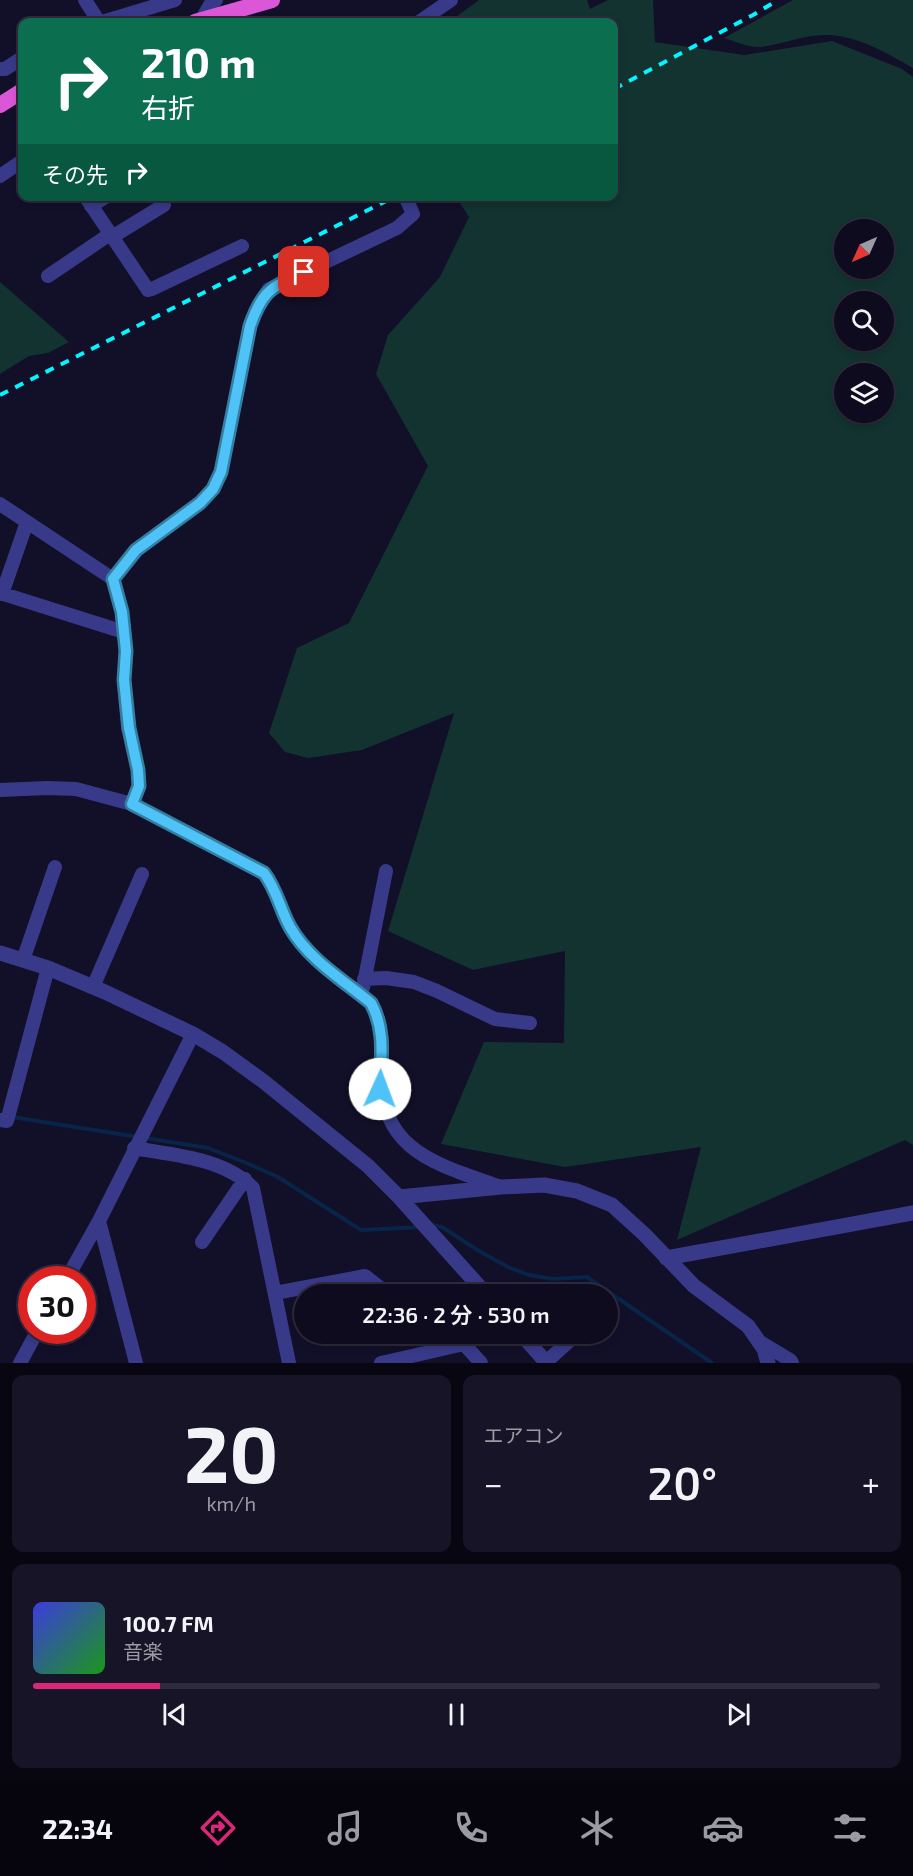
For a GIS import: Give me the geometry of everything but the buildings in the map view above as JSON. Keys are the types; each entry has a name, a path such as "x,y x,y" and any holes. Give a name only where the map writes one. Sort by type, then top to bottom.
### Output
{"highway":[{"path":"212,18 272,0"},
{"path":"0,105 18,94"}],"street":[{"path":"85,0 98,18"},
{"path":"114,18 175,0"},
{"path":"425,18 450,0"},
{"path":"201,18 211,2"},
{"path":"0,69 18,61"},
{"path":"0,176 18,164"},
{"path":"88,201 148,290 242,246"},
{"path":"113,579 136,550 200,503 213,489 221,472 250,326 255,312 269,289 402,224 413,214 407,201"},
{"path":"48,276 164,205"},
{"path":"0,504 113,579 122,612 126,651 124,680 128,718 138,770 139,786 132,804"},
{"path":"27,522 1,593 124,632"},
{"path":"0,790 76,789 132,804 264,873 272,883 286,918 298,939 310,953 371,1003 381,1025 380,1089 386,1113 396,1132 410,1147 425,1157 501,1187"},
{"path":"23,960 55,867"},
{"path":"362,996 386,871"},
{"path":"93,987 142,874"},
{"path":"0,953 48,968 93,987 193,1034 223,1052 263,1081 368,1166 477,1284"},
{"path":"0,1120 7,1121 48,968"},
{"path":"364,979 386,978 414,982 437,990 495,1019 530,1023"},
{"path":"74,1266 99,1221 193,1034"},
{"path":"134,1148 208,1162 245,1179 253,1188 289,1363"},
{"path":"202,1242 245,1179"},
{"path":"399,1197 544,1185 587,1195 612,1205 645,1234 694,1286 748,1326 760,1342 768,1363"},
{"path":"666,1258 913,1213"},
{"path":"99,1221 136,1363"},
{"path":"322,1284 364,1276 375,1284"},
{"path":"275,1293 294,1289"},
{"path":"760,1342 792,1363"},
{"path":"20,1363 30,1344"},
{"path":"381,1363 464,1344 481,1363"},
{"path":"530,1344 547,1363 567,1344"}],"green space":[{"path":"479,0 587,0 590,9 608,0 653,0 655,42 744,55 832,41 902,69 913,77 913,1145 905,1140 677,1240 701,1147 565,1167 441,1144 484,1042 564,1043 565,951 473,970 388,931 454,713 362,750 308,758 285,752 269,733 297,648 349,623 428,466 376,374 388,335 440,277 469,217 459,201 618,201 618,18 454,18"},
{"path":"793,0 913,0 913,68 872,46 839,36 810,36 759,47 724,38"},
{"path":"0,282 69,342 48,353 29,356 0,374"}],"waterway":[{"path":"12,1117 138,1137"},
{"path":"145,1138 208,1148 244,1162 278,1177 361,1230 422,1227"},
{"path":"432,1225 442,1227 479,1251 508,1267 529,1275 553,1279 587,1277 712,1363"}],"railway":[{"path":"618,87 778,0"},
{"path":"0,395 386,201"}],"route":[{"path":"304,272 269,289 255,312 250,326 221,472 213,489 200,503 136,550 113,579 122,612 126,651 124,680 129,728 138,770 139,786 132,804 264,873 272,883 290,927 298,939 310,953 371,1003 377,1013 381,1025 382,1045 380,1089"}]}
